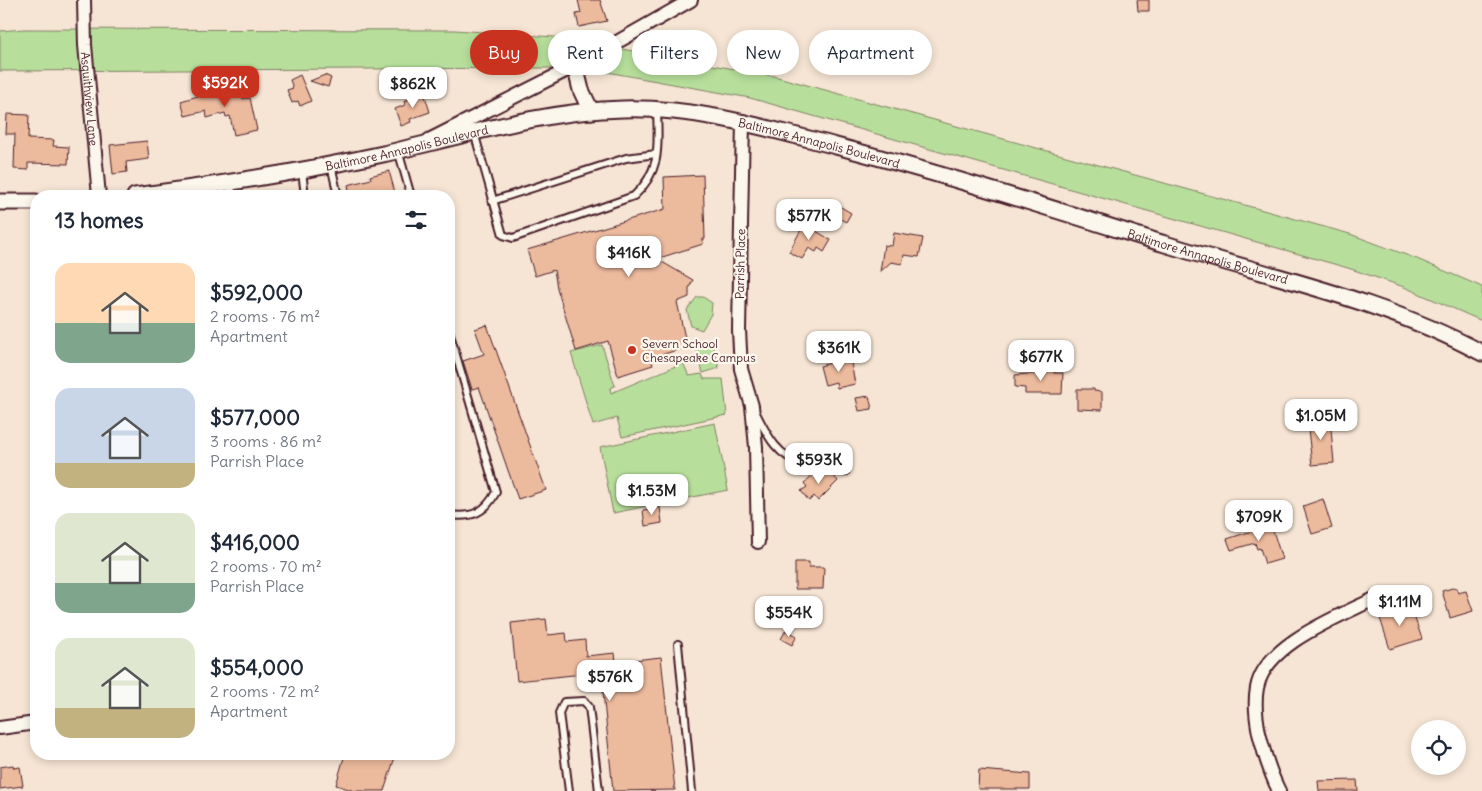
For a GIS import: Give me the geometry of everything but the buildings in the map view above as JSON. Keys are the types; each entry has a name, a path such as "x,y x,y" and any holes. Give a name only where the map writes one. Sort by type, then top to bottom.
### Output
{"street":[{"name":"Asquithview Lane","path":"84,0 85,46 98,190"},
{"path":"622,39 691,0"},
{"path":"420,144 557,75"},
{"path":"577,75 581,90 592,111"},
{"name":"Baltimore Annapolis Boulevard","path":"232,190 302,171 532,119 592,111 626,109 657,110 743,121 918,169 1358,302 1450,335 1482,353"},
{"name":"Parrish Place","path":"743,121 739,330 741,369 752,406 756,448 758,542"},
{"path":"0,202 30,202"},
{"path":"1279,791 1272,777 1254,710 1257,686 1271,659 1296,639 1378,597"},
{"path":"0,728 30,723"}],"lane":[{"path":"473,131 503,235 513,238 634,196 645,186 655,169 657,110"},
{"path":"398,150 409,190"},
{"path":"492,201 626,158 656,154"},
{"path":"331,165 337,190"},
{"path":"302,171 304,190"},
{"path":"455,352 496,492 489,506 479,513 455,515"},
{"path":"752,406 765,431 787,458 804,463 837,462 844,467 845,472"},
{"path":"678,644 692,791"},
{"path":"569,791 559,713 564,702 584,701 589,707 599,791"}],"green space":[{"path":"24,29 470,31 470,68 0,71 0,31"},
{"path":"538,36 548,37 548,68 538,68"},
{"path":"622,49 632,51 632,75 717,75 717,66 727,68 727,75 774,76 1350,234 1417,259 1482,287 1482,321 1404,287 1348,268 750,98 622,75"},
{"path":"697,297 703,297 712,303 711,314 702,330 691,326 687,310"},
{"path":"712,343 719,368 703,373 696,347"},
{"path":"602,345 615,386 610,388 611,393 683,363 689,376 702,374 704,379 723,379 727,415 622,437 617,418 593,425 571,353"},
{"path":"715,423 728,490 613,513 600,447"}],"place":[{"name":"Severn School Chesapeake Campus","path":"632,350"}]}
